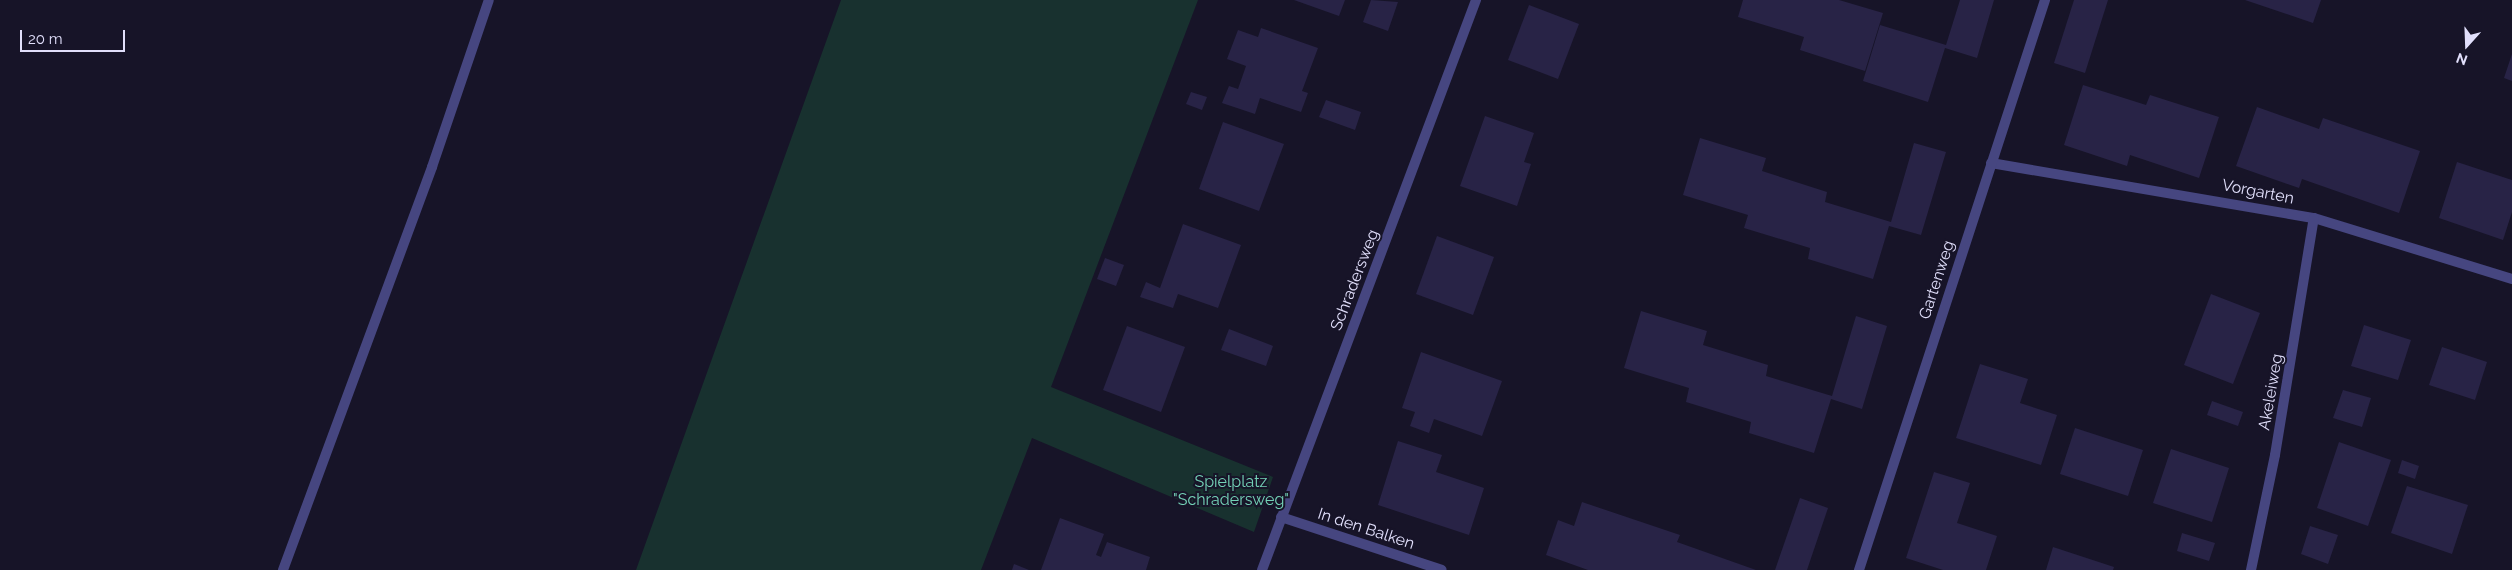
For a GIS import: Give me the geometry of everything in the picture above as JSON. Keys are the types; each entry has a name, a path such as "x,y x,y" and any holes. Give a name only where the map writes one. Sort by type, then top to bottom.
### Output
{"street":[{"path":"283,570 429,177 489,0"},
{"name":"Schradersweg","path":"1262,570 1476,0"},
{"name":"Gartenweg","path":"1859,570 2045,0"},
{"name":"Vorgarten","path":"1991,163 2314,218 2512,279"},
{"name":"Akeleiweg","path":"2251,570 2275,455 2314,218"},
{"name":"In den Balken","path":"1281,517 1442,570"}],"green space":[{"name":"Spielplatz \"Schradersweg\"","path":"841,0 1198,0 1051,387 1273,477 1254,532 1032,438 981,570 636,570"}],"building":[{"path":"1294,0 1345,0 1339,16"},
{"path":"1371,0 1398,2 1388,31 1363,22"},
{"path":"1743,0 1839,0 1883,13 1865,71 1800,50 1804,37 1738,17"},
{"path":"1960,0 1994,0 1977,58 1945,48 1928,102 1863,81 1880,25 1946,45"},
{"path":"2074,0 2108,0 2085,73 2054,63"},
{"path":"2245,0 2321,0 2313,23"},
{"path":"1529,5 1579,24 1558,79 1508,60"},
{"path":"1261,28 1318,48 1302,91 1308,93 1301,112 1260,98 1255,114 1222,103 1229,86 1238,89 1246,66 1227,59 1238,30 1258,37"},
{"path":"2512,54 2512,81 2504,78"},
{"path":"2083,85 2146,105 2150,95 2219,117 2199,178 2130,155 2127,166 2064,145"},
{"path":"1191,92 1207,97 1202,110 1186,104"},
{"path":"1326,100 1361,112 1355,130 1319,117"},
{"path":"2257,107 2319,129 2323,118 2420,151 2399,213 2302,179 2299,188 2236,166"},
{"path":"1485,116 1534,133 1524,162 1531,164 1517,206 1460,186"},
{"path":"1223,122 1284,144 1259,211 1199,189"},
{"path":"1700,138 1766,158 1762,171 1827,192 1825,202 1891,222 1914,143 1946,152 1921,235 1889,226 1873,279 1808,259 1810,248 1744,228 1748,215 1683,195"},
{"path":"2457,162 2512,180 2512,212 2503,240 2439,218"},
{"path":"1183,224 1241,245 1218,308 1178,294 1173,308 1140,297 1146,282 1160,288"},
{"path":"1437,236 1494,257 1473,315 1416,294"},
{"path":"1105,258 1124,265 1116,286 1097,279"},
{"path":"2211,294 2260,313 2233,384 2184,365"},
{"path":"1641,311 1707,331 1703,345 1768,365 1766,376 1832,396 1856,316 1887,326 1862,409 1831,399 1814,453 1749,433 1751,422 1686,402 1689,388 1624,368"},
{"path":"2364,325 2411,340 2398,380 2351,366"},
{"path":"1127,326 1185,347 1161,412 1103,390"},
{"path":"1229,329 1273,346 1266,366 1221,350"},
{"path":"2442,347 2487,362 2475,400 2429,385"},
{"path":"1421,352 1502,381 1482,436 1434,419 1429,433 1410,426 1415,412 1402,408"},
{"path":"1980,364 2028,379 2020,403 2057,415 2041,465 1956,438"},
{"path":"2343,390 2371,398 2362,427 2333,418"},
{"path":"2212,401 2243,412 2238,426 2207,415"},
{"path":"2075,428 2143,450 2128,496 2060,474"},
{"path":"1398,441 1442,455 1436,472 1484,488 1469,535 1378,505"},
{"path":"2339,442 2391,460 2368,526 2317,508"},
{"path":"2171,449 2229,468 2212,522 2153,503"},
{"path":"2402,460 2419,466 2415,479 2398,473"},
{"path":"1934,472 1970,483 1957,523 1997,536 1986,570 1943,570 1906,558"},
{"path":"2407,486 2468,505 2452,554 2391,533"},
{"path":"1800,498 1828,508 1807,570 1775,570"},
{"path":"1582,502 1680,535 1677,542 1756,570 1588,570 1546,555 1558,520 1574,526"},
{"path":"1060,518 1104,534 1096,555 1101,557 1107,542 1150,557 1146,570 1041,570"},
{"path":"2310,526 2338,535 2328,564 2301,554"},
{"path":"2182,533 2215,543 2209,561 2177,551"},
{"path":"2053,547 2114,567 2113,570 2046,570"},
{"path":"1014,564 1029,570 1012,570"}]}
